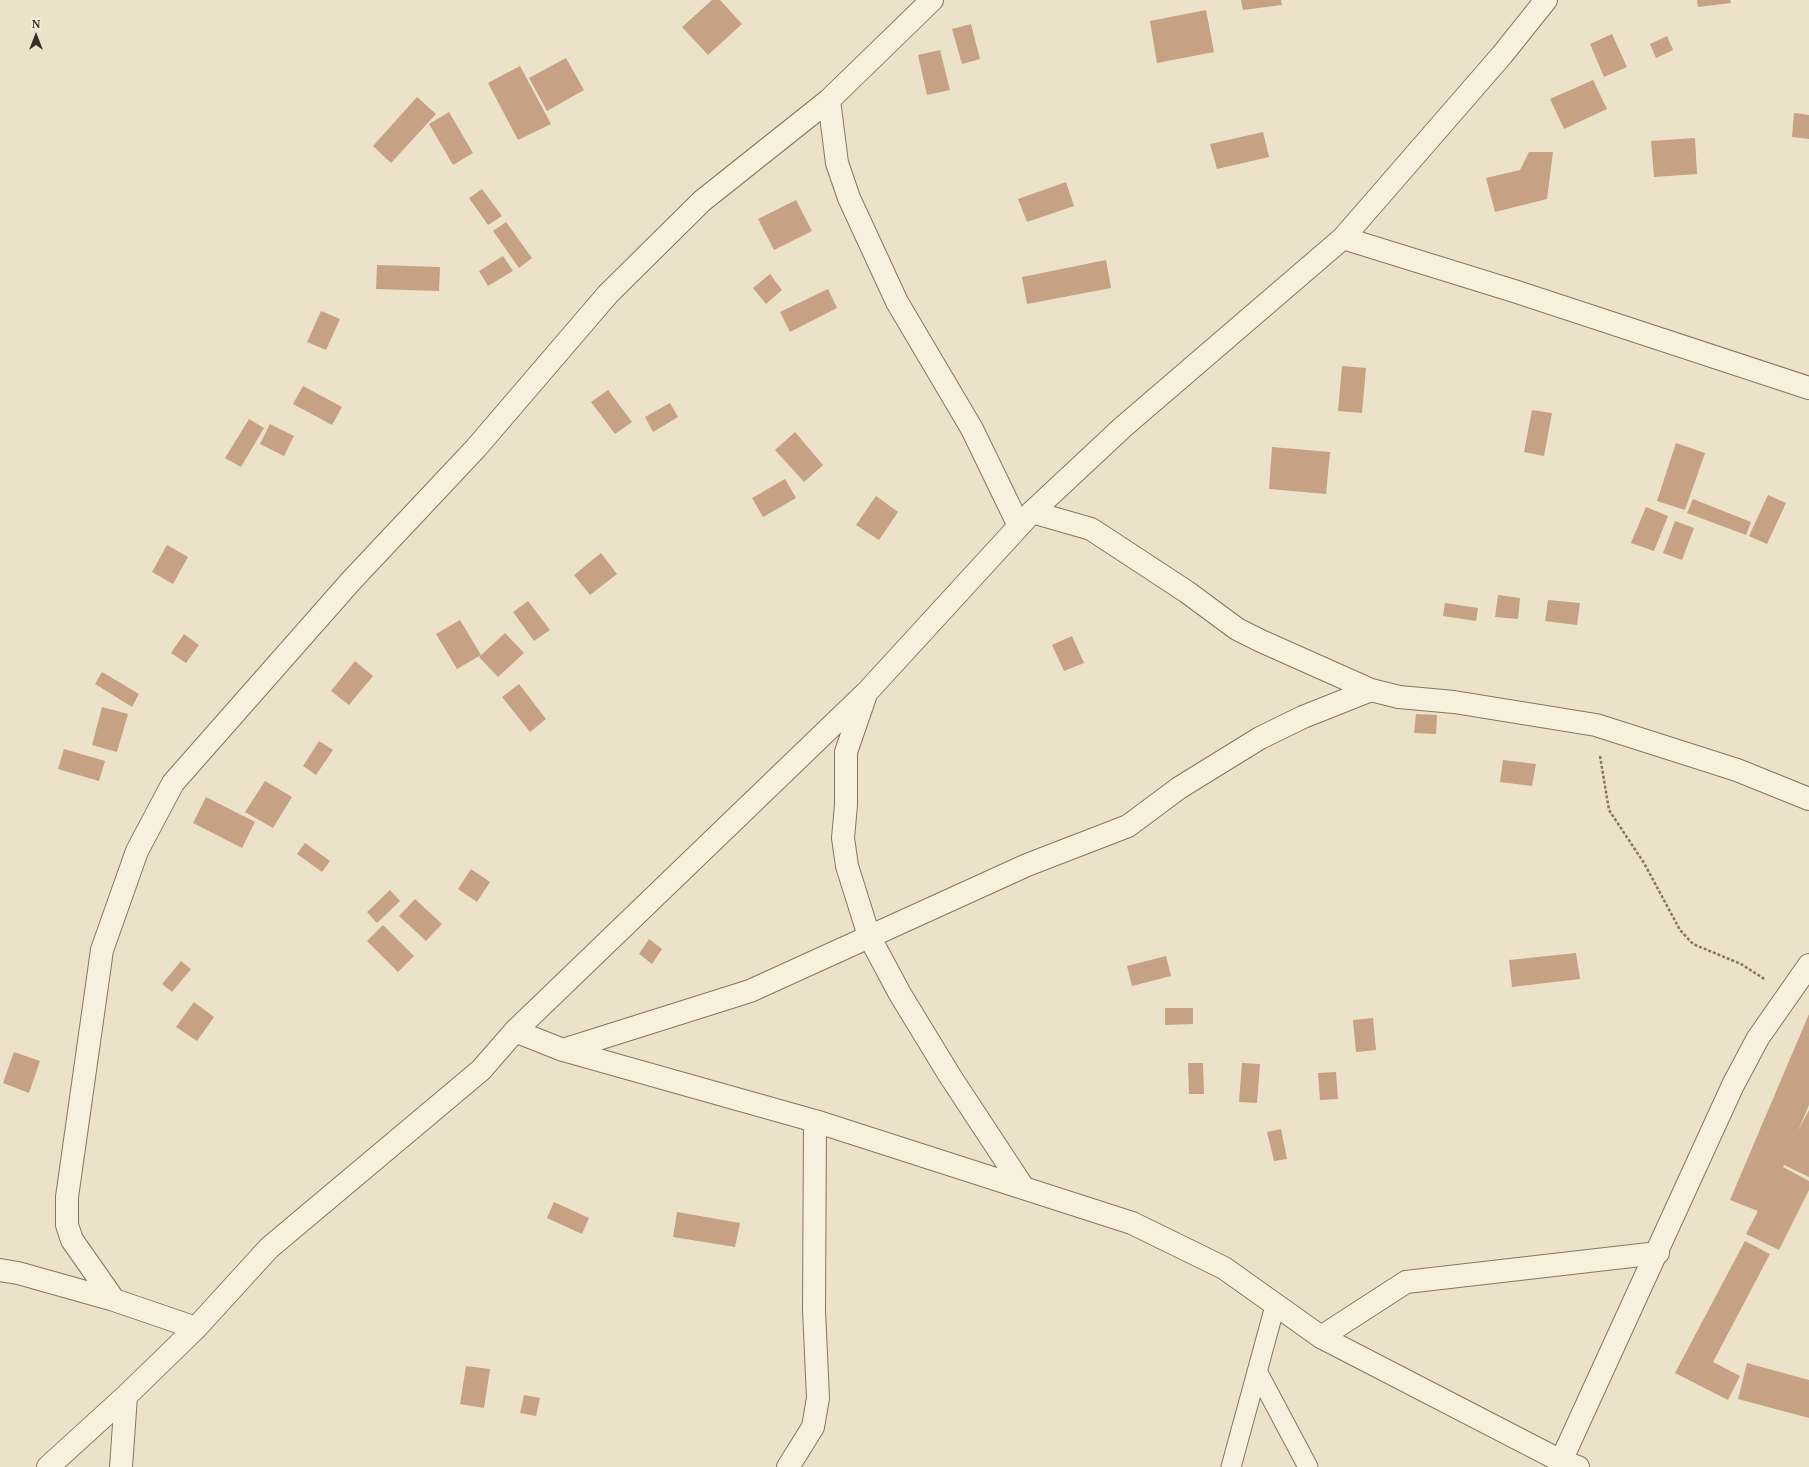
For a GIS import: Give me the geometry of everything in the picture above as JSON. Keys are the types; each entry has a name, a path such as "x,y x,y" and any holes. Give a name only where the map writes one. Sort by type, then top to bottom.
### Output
{"street":[{"path":"114,1300 72,1240 67,1225 67,1197 102,950 137,851 173,783 351,581 476,448 608,294 702,201 829,100 932,0"},
{"path":"48,1467 126,1396 196,1328 269,1248 482,1070 515,1031 867,692 1026,519 1122,427 1343,238 1502,55 1546,0"},
{"path":"829,100 837,162 849,198 897,302 1026,519"},
{"path":"1343,238 1514,291 1809,388"},
{"path":"1026,519 1091,529 1174,584 1237,629 1371,690 1399,697 1454,702 1588,723 1737,770 1809,799"},
{"path":"564,1050 750,991 1027,865 1128,826 1179,788 1260,738 1303,717 1371,690"},
{"path":"867,692 846,752 846,805 843,838 848,866 869,936 900,994 950,1076 1023,1187"},
{"path":"515,1031 564,1050 815,1121 1132,1223 1224,1268 1275,1306 1321,1337 1569,1464 1658,1253 1734,1085 1758,1038 1809,965"},
{"path":"788,1467 813,1427 818,1398 814,1310 815,1121"},
{"path":"1321,1337 1406,1282 1658,1253"},
{"path":"0,1270 18,1273 114,1300 196,1328"},
{"path":"121,1467 126,1396"}],"lane":[{"path":"1231,1467 1275,1306"},
{"path":"1257,1371 1308,1467"}],"path":[{"path":"1588,723 1602,762 1604,786 1609,810 1644,863 1680,930 1693,944 1741,964 1754,974 1790,992"}],"building":[{"path":"712,0 720,0 742,24 708,55 682,27"},
{"path":"1241,0 1281,0 1282,5 1243,10"},
{"path":"1697,0 1730,0 1731,3 1698,7"},
{"path":"1206,10 1214,52 1157,63 1150,21"},
{"path":"971,24 980,59 962,64 952,29"},
{"path":"1612,34 1627,67 1604,77 1590,44"},
{"path":"1667,36 1673,50 1656,58 1650,44"},
{"path":"940,50 950,90 927,95 918,55"},
{"path":"566,58 584,90 547,111 529,78"},
{"path":"520,66 551,124 518,140 488,83"},
{"path":"1593,80 1607,109 1564,129 1550,99"},
{"path":"417,97 436,114 391,163 373,146"},
{"path":"449,112 473,153 453,165 429,124"},
{"path":"1794,113 1809,115 1809,139 1792,137"},
{"path":"1263,132 1269,157 1217,169 1210,144"},
{"path":"1695,138 1697,174 1654,177 1651,141"},
{"path":"1529,152 1553,152 1547,199 1495,212 1486,178 1520,170"},
{"path":"1066,182 1074,206 1027,222 1018,199"},
{"path":"482,189 502,216 488,225 469,198"},
{"path":"796,200 812,231 774,250 758,219"},
{"path":"506,222 532,258 519,268 493,231"},
{"path":"503,256 513,271 488,286 479,271"},
{"path":"1106,260 1111,288 1027,304 1022,277"},
{"path":"377,265 440,267 439,291 376,289"},
{"path":"770,274 782,290 766,304 753,288"},
{"path":"828,289 837,308 790,332 780,312"},
{"path":"321,311 340,319 326,350 307,342"},
{"path":"1342,366 1366,368 1362,413 1338,411"},
{"path":"303,386 342,407 332,425 293,404"},
{"path":"608,390 632,422 615,434 591,402"},
{"path":"670,403 678,417 653,432 645,417"},
{"path":"1532,410 1552,413 1544,456 1524,452"},
{"path":"249,419 264,428 241,467 225,458"},
{"path":"270,424 294,436 284,456 260,444"},
{"path":"795,432 823,465 804,482 775,450"},
{"path":"1676,443 1705,453 1685,510 1657,501"},
{"path":"1272,447 1330,452 1326,494 1269,489"},
{"path":"785,479 796,498 763,517 752,498"},
{"path":"1768,495 1786,503 1767,544 1749,536"},
{"path":"876,496 898,512 879,540 856,525"},
{"path":"1693,499 1751,522 1746,535 1687,513"},
{"path":"1646,507 1668,516 1654,551 1631,543"},
{"path":"1675,521 1694,528 1682,560 1663,553"},
{"path":"167,545 188,557 173,584 152,572"},
{"path":"601,553 617,574 590,595 574,575"},
{"path":"1498,595 1520,598 1518,619 1495,617"},
{"path":"1548,600 1580,603 1577,625 1545,621"},
{"path":"528,601 550,630 534,641 513,612"},
{"path":"1445,603 1478,608 1476,621 1443,616"},
{"path":"460,620 481,655 457,669 436,634"},
{"path":"505,633 524,653 498,677 479,657"},
{"path":"184,634 199,645 186,663 171,653"},
{"path":"1072,636 1084,663 1064,671 1052,645"},
{"path":"355,661 373,676 349,705 331,691"},
{"path":"102,672 139,694 132,707 95,684"},
{"path":"519,684 546,719 530,732 502,697"},
{"path":"102,707 128,714 117,752 92,745"},
{"path":"1416,714 1437,715 1436,734 1414,733"},
{"path":"319,741 333,750 316,775 303,766"},
{"path":"64,749 105,761 99,781 58,769"},
{"path":"1503,760 1536,764 1532,786 1500,782"},
{"path":"265,781 292,797 273,828 245,812"},
{"path":"206,797 255,822 242,848 193,823"},
{"path":"305,843 330,861 322,872 297,854"},
{"path":"471,869 490,882 477,902 458,889"},
{"path":"390,890 400,901 377,923 367,912"},
{"path":"415,899 442,924 426,941 399,916"},
{"path":"383,925 414,956 398,972 367,941"},
{"path":"649,939 662,949 652,964 639,954"},
{"path":"1576,953 1580,979 1512,987 1509,960"},
{"path":"1166,956 1171,976 1132,986 1127,966"},
{"path":"181,961 191,969 172,992 162,984"},
{"path":"194,1002 214,1017 197,1041 176,1027"},
{"path":"1165,1008 1193,1008 1193,1024 1165,1025"},
{"path":"1809,1014 1809,1105 1798,1131 1809,1110 1809,1177 1784,1165 1783,1167 1809,1181 1809,1190 1779,1250 1746,1234 1758,1211 1730,1200"},
{"path":"1373,1018 1376,1050 1356,1052 1353,1020"},
{"path":"14,1052 40,1061 29,1093 3,1083"},
{"path":"1188,1063 1203,1063 1204,1094 1189,1094"},
{"path":"1242,1063 1260,1064 1257,1103 1239,1102"},
{"path":"1336,1072 1338,1099 1320,1100 1318,1073"},
{"path":"1281,1129 1287,1159 1274,1161 1267,1132"},
{"path":"554,1202 589,1218 582,1234 547,1218"},
{"path":"677,1212 740,1223 735,1247 673,1237"},
{"path":"1745,1241 1770,1254 1713,1362 1740,1376 1728,1400 1675,1373"},
{"path":"1747,1363 1809,1380 1809,1418 1738,1399"},
{"path":"466,1366 490,1369 484,1408 460,1404"},
{"path":"524,1395 540,1398 536,1416 520,1413"}]}
